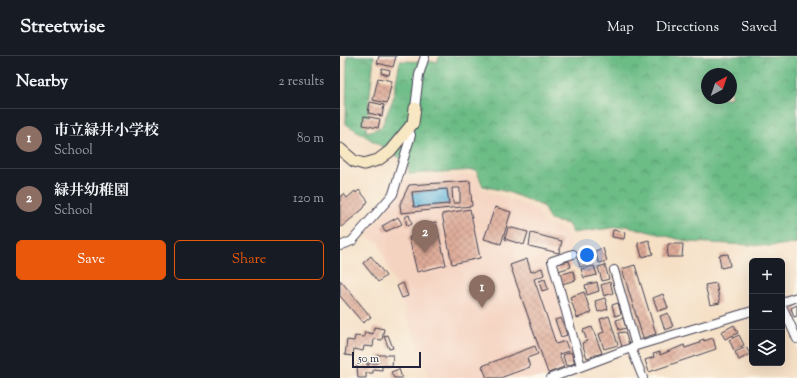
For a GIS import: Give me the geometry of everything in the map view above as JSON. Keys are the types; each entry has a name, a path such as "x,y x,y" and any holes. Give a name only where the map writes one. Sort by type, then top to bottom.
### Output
{"street":[{"path":"340,149 354,161 364,164 378,160 390,151 413,123 419,75 425,56"},
{"path":"340,246 352,241 393,194 410,135 408,129"},
{"path":"573,254 552,261 581,366"},
{"path":"614,270 633,347 643,378"},
{"path":"785,301 797,297"},
{"path":"551,378 633,347 749,313"},
{"path":"785,313 797,339"}],"shaded area":[{"path":"476,174 481,189 536,209 545,223 567,232 571,252 546,258 575,358 572,365 542,378 430,378 379,243 367,236 397,194 403,179"}],"green space":[{"path":"347,56 374,56 366,132 381,128 393,99 400,61 437,62 440,56 794,56 797,58 797,243 771,246 690,242 626,226 573,233 568,224 550,220 543,206 508,192 483,186 476,170 409,174 408,163 346,124"}],"water":[{"path":"447,189 449,204 414,207 412,192"}],"building":[{"path":"379,56 396,56 393,67 377,63"},
{"path":"382,68 390,70 389,75 381,73"},
{"path":"378,78 392,81 387,103 373,100"},
{"path":"370,102 384,105 382,116 368,113"},
{"path":"364,116 380,119 378,128 363,125"},
{"path":"470,181 472,206 401,213 400,204 409,185","holes":["452,188 460,188 460,203 453,203","447,189 449,204 414,207 412,192"]},
{"path":"359,190 368,201 363,209 340,228 340,197 344,194 347,198 355,191 356,193"},
{"path":"495,207 511,212 501,244 484,239"},
{"path":"470,209 480,258 452,264 442,214"},
{"path":"409,215 412,224 407,226 405,217"},
{"path":"398,217 402,224 385,232 382,226"},
{"path":"436,222 446,265 417,272 409,237 424,234 421,225"},
{"path":"508,227 528,232 524,245 505,239"},
{"path":"613,230 625,232 624,239 612,237"},
{"path":"531,233 562,241 559,253 529,246"},
{"path":"649,240 653,254 642,257 638,243"},
{"path":"668,244 683,244 682,257 667,257"},
{"path":"603,248 607,261 599,263 595,251"},
{"path":"592,254 594,263 580,267 577,258"},
{"path":"728,254 730,266 721,268 719,255"},
{"path":"371,256 386,276 378,282 363,263"},
{"path":"527,259 531,272 542,268 544,275 534,279 556,344 565,341 569,351 559,354 564,367 548,373 510,265"},
{"path":"569,261 571,267 558,271 557,264"},
{"path":"605,265 609,279 602,281 598,267"},
{"path":"635,265 656,334 643,338 622,269"},
{"path":"594,266 597,275 584,278 581,269"},
{"path":"573,271 576,280 562,284 559,275"},
{"path":"545,279 548,289 542,291 539,281"},
{"path":"340,280 371,317 363,323 340,296"},
{"path":"597,282 599,291 587,295 585,285"},
{"path":"610,282 613,293 604,296 601,285"},
{"path":"403,283 408,296 402,298 397,286"},
{"path":"716,283 720,303 710,305 705,285"},
{"path":"584,292 591,313 577,318 570,297"},
{"path":"663,294 668,308 658,311 653,298"},
{"path":"605,298 608,309 598,312 595,301"},
{"path":"618,303 621,314 615,316 612,305"},
{"path":"797,305 797,316 794,317 791,308"},
{"path":"668,313 673,327 665,330 660,316"},
{"path":"609,316 618,345 604,349 599,334 604,332 600,319"},
{"path":"561,318 567,335 561,337 555,320"},
{"path":"623,318 626,328 619,330 616,320"},
{"path":"734,325 738,333 725,339 721,332"},
{"path":"374,327 384,329 382,340 374,339 373,347 364,346 363,351 354,349 353,356 345,355 347,340 354,341 355,336 364,337 365,332 373,334"},
{"path":"592,327 602,353 587,358 582,343 587,341 583,330"},
{"path":"625,332 629,345 622,347 618,333"},
{"path":"388,335 393,348 389,349 384,336"},
{"path":"739,335 744,345 734,350 729,340"},
{"path":"713,338 716,349 649,372 645,360 654,357 653,354 660,352 660,355 684,345 685,348 700,343 699,341 704,339 704,341"},
{"path":"535,346 538,354 527,358 530,367 500,378 487,378 482,366"},
{"path":"746,347 749,355 739,360 735,352"},
{"path":"571,352 575,363 566,366 563,355"},
{"path":"377,355 393,355 392,366 382,366 382,370 373,369 373,373 366,373 366,378 358,378 357,365 359,365 359,361 367,361 367,365 369,365 369,363 377,363"},
{"path":"399,369 402,378 394,378 391,372"}],"place":[{"name":"緑井幼稚園","path":"425,253"},
{"name":"市立緑井小学校","path":"482,308"}]}
